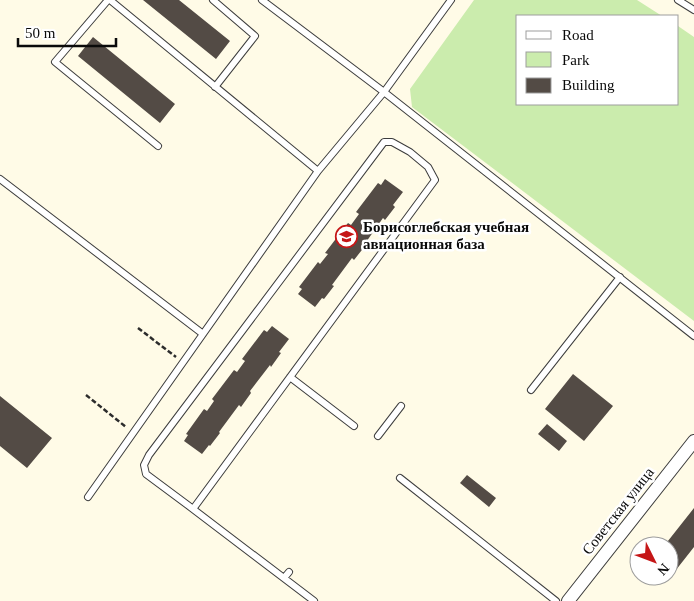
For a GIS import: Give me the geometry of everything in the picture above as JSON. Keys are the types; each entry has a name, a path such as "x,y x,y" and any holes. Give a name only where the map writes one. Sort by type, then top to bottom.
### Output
{"street":[{"name":"Советская улица","path":"568,601 694,441"}],"lane":[{"path":"158,146 55,62 109,0 318,171"},
{"path":"213,0 255,36 215,86"},
{"path":"262,0 384,92 694,336"},
{"path":"88,496 318,171 384,92 450,0"},
{"path":"678,0 694,10"},
{"path":"193,509 435,180 428,167 410,152 392,142 384,142 149,455 144,465 146,474 314,601"},
{"path":"0,179 203,334"},
{"path":"531,390 620,277"},
{"path":"290,378 354,426"},
{"path":"378,436 401,406"},
{"path":"400,478 556,601"},
{"path":"284,578 289,572"}],"path":[{"path":"138,328 183,362"},
{"path":"86,395 133,433"}],"green space":[{"path":"474,0 637,0 660,15 516,15 516,105 679,105 679,27 694,37 694,321 412,107 410,89"}],"building":[{"path":"143,0 179,0 230,41 216,59"},
{"path":"93,37 175,104 160,123 78,56"},
{"path":"385,179 403,192 393,205 395,207 385,220 383,218 365,246 354,260 352,258 332,285 334,286 315,307 298,294 302,289 299,287 318,262 320,264 328,254 325,253 348,223 351,225 359,214 356,212 378,183 381,185"},
{"path":"272,326 289,339 271,367 270,365 250,391 251,393 241,407 239,405 220,433 202,454 184,441 188,435 186,434 204,409 207,411 214,401 212,399 234,370 237,372 245,361 242,359 264,330 267,332"},
{"path":"573,374 613,406 584,441 545,409"},
{"path":"0,396 52,438 27,468 0,446"},
{"path":"547,424 567,441 559,451 538,434"},
{"path":"467,475 496,498 489,507 460,483"},
{"path":"694,508 694,547 679,566 679,536 672,536"}],"place":[{"name":"Борисоглебская учебная авиационная база","path":"347,236"}]}
